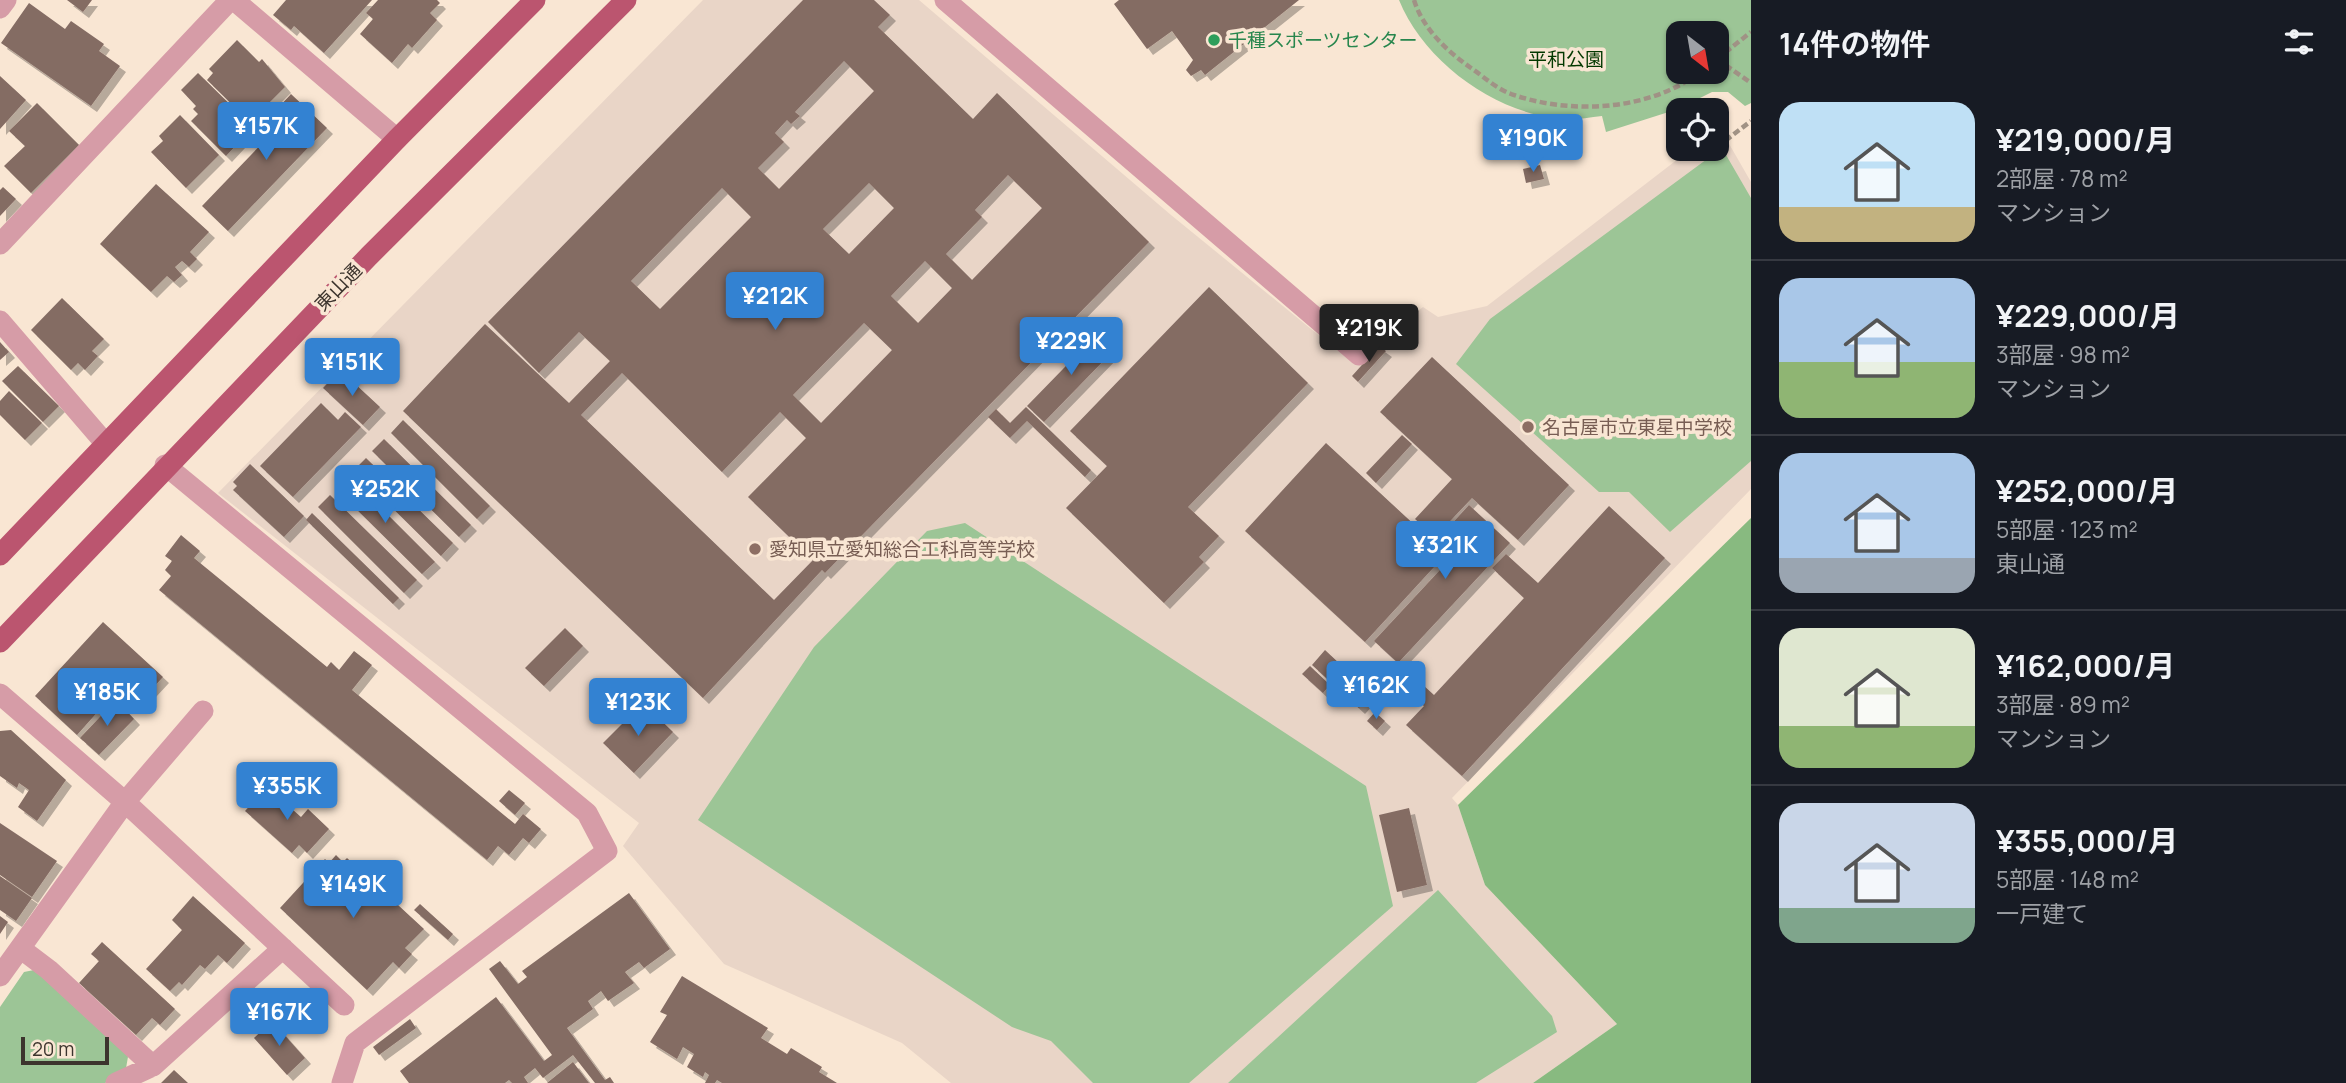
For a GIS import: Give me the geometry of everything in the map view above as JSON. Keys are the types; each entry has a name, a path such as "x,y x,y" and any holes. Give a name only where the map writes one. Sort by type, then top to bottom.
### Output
{"main road":[{"path":"0,555 397,139 536,0"},
{"name":"東山通","path":"0,642 165,466 369,256 626,0"}],"street":[{"path":"0,8 6,0"},
{"path":"0,244 232,0 397,139"},
{"path":"945,0 1359,355"},
{"path":"0,321 105,443"},
{"path":"165,466 587,813 607,851 355,1042 342,1083"},
{"path":"0,694 125,802 345,1005"},
{"path":"0,976 125,802 203,711"},
{"path":"20,948 49,970 153,1066"},
{"path":"117,1083 153,1066 282,948"}],"path":[{"path":"1414,0 1431,34 1458,60 1508,93 1556,107 1602,106 1644,98 1683,84"},
{"path":"1729,49 1751,32"},
{"path":"1729,67 1751,83"},
{"path":"1729,138 1751,121"}],"shaded area":[{"name":"愛知県立愛知総合工科高等学校","path":"703,0 919,0 1171,215 1354,364 1423,307 1438,317 1487,306 1675,161 1729,161 1729,144 1751,182 1751,489 1452,798 1458,805 1485,885 1617,1024 1533,1083 951,1083 902,1043 724,964 623,846 639,823 218,493"}],"green space":[{"name":"平和公園","path":"1399,0 1751,0 1751,103 1745,106 1728,92 1712,92 1700,98 1666,98 1666,113 1606,132 1602,116 1553,118 1505,104 1461,78 1424,42"},
{"path":"1729,160 1751,198 1751,461 1670,532 1629,492 1599,492 1456,364 1490,319 1704,161"},
{"path":"1751,518 1751,1083 1533,1083 1617,1024 1485,885 1458,805"},
{"path":"965,523 1366,786 1393,906 1189,1083 1093,1083 1051,1041 1012,1027 698,820 814,647 927,531"},
{"path":"1438,890 1552,1016 1557,1032 1476,1083 1228,1083"},
{"path":"39,969 129,1051 125,1074 105,1083 0,1083 0,1007 24,972"}],"building":[{"path":"67,0 92,0 83,12"},
{"path":"286,0 372,0 324,53 294,26 291,30 273,15"},
{"path":"378,0 437,0 440,3 430,13 437,20 412,48 408,44 392,63 360,34 373,19 366,13"},
{"path":"803,0 874,0 890,15 878,27 973,119 997,93 1149,242 825,573 822,570 703,698 403,411 485,324 569,403 610,361 579,332 539,373 488,322","holes":["844,61 874,91 779,189 758,168 784,142 775,133 787,120 791,124 800,116 795,112","1008,175 1042,208 972,280 946,254 982,217 975,210","869,183 894,208 849,254 823,229","722,188 751,217 660,309 631,281","925,261 952,288 918,323 891,296","864,323 892,350 821,423 793,395","622,373 722,472 780,412 806,438 748,497 813,560 774,600 581,415"]},
{"name":"千種スポーツセンター","path":"1119,0 1299,0 1205,75 1201,70 1191,76 1186,70 1193,60 1172,31 1147,49 1114,4"},
{"path":"29,3 65,29 71,21 104,44 99,51 120,66 91,106 1,43"},
{"path":"237,40 259,62 262,59 285,87 250,122 207,80 213,73 209,69"},
{"path":"198,73 253,127 226,156 191,121 198,114 193,109 196,106 181,90"},
{"path":"0,76 26,100 0,129"},
{"path":"291,94 327,128 228,231 202,206 272,133 263,124"},
{"path":"37,103 79,145 31,193 4,166 25,146 9,131"},
{"path":"180,115 219,155 186,188 151,152 163,141 159,136"},
{"path":"1540,165 1544,179 1526,183 1523,169"},
{"path":"156,184 209,232 190,252 197,259 189,267 182,261 175,267 182,275 174,282 167,276 151,292 100,244"},
{"path":"3,187 16,199 0,216 0,190"},
{"path":"1209,287 1308,383 1188,507 1219,536 1199,557 1204,562 1164,603 1066,508 1107,466 1070,431"},
{"path":"62,298 104,339 92,351 98,356 85,370 78,363 71,370 31,330"},
{"path":"1098,333 1115,349 1044,422 1027,406"},
{"path":"0,342 9,352 0,360"},
{"path":"1379,346 1386,351 1358,382 1352,376"},
{"path":"1432,357 1569,485 1518,540 1472,498 1435,537 1415,519 1452,479 1380,412"},
{"path":"18,366 59,406 43,422 2,381"},
{"path":"340,370 380,407 363,425 323,388"},
{"path":"9,391 42,423 25,440 0,415 0,401"},
{"path":"321,403 338,420 345,412 361,427 293,497 260,466"},
{"path":"1026,407 1091,470 1085,477 1027,421 1010,438 988,417 996,409 1010,423"},
{"path":"403,420 490,506 477,519 391,433"},
{"path":"1402,435 1412,444 1376,483 1366,473"},
{"path":"384,439 471,525 459,537 372,451"},
{"path":"1326,443 1446,554 1365,642 1245,531"},
{"path":"366,458 453,543 441,556 354,470"},
{"path":"250,464 304,516 284,537 233,490 237,486 233,482"},
{"path":"349,476 435,562 422,574 336,489"},
{"path":"330,495 417,580 404,593 318,507"},
{"path":"1469,505 1510,543 1398,663 1374,641 1453,556 1436,541"},
{"path":"1609,506 1665,558 1462,776 1406,725 1424,706 1392,676 1402,666 1434,695 1524,598 1492,568 1506,554 1538,583"},
{"path":"312,513 399,598 393,604 306,520"},
{"path":"181,535 200,551 194,558 327,667 331,662 339,670 354,651 372,665 352,690 515,824 523,814 541,829 529,843 523,838 509,855 498,846 487,860 159,590 171,576 165,570 172,561 165,556"},
{"path":"103,622 163,677 136,706 118,689 77,735 35,696"},
{"path":"565,628 583,646 544,686 525,668"},
{"path":"1325,650 1372,694 1359,708 1312,665"},
{"path":"1310,666 1330,685 1323,693 1302,674"},
{"path":"116,700 134,719 99,755 80,738"},
{"path":"643,703 673,732 634,773 603,743"},
{"path":"1375,712 1385,721 1377,730 1367,721"},
{"path":"11,730 66,780 37,821 18,807 29,790 19,783 17,788 0,776 0,731"},
{"path":"267,787 301,817 308,809 329,829 307,853 299,845 292,853 245,811"},
{"path":"509,790 525,803 515,815 499,801"},
{"path":"1409,808 1427,885 1397,892 1379,815"},
{"path":"0,823 57,861 32,897 0,875"},
{"path":"336,855 343,862 347,858 424,929 405,948 412,954 399,968 393,962 367,990 280,908 325,859 329,863"},
{"path":"0,876 32,898 16,921 0,910"},
{"path":"629,893 670,949 644,968 639,962 625,972 634,983 608,1001 601,991 588,1001 593,1009 567,1028 605,1080 610,1077 614,1083 595,1083 573,1055 543,1078 535,1068 524,1077 528,1083 512,1083 509,1080 505,1083 409,1083 400,1071 496,997 544,1061 552,1055 489,969 500,961 518,984 527,977 522,971"},
{"path":"193,896 245,943 227,963 218,955 205,969 200,965 182,985 179,982 170,991 146,969 182,930 172,920"},
{"path":"420,904 453,934 448,940 414,910"},
{"path":"0,916 8,922 0,934"},
{"path":"102,942 175,1009 160,1025 152,1018 136,1035 79,983 99,961 91,954"},
{"path":"682,976 768,1028 761,1038 787,1054 791,1048 822,1067 819,1072 837,1083 722,1083 717,1080 715,1083 705,1083 709,1075 705,1072 703,1077 687,1067 694,1054 683,1047 677,1059 650,1042 667,1015 660,1012"},
{"path":"410,1019 416,1028 379,1055 373,1047"},
{"path":"272,1021 305,1058 287,1075 254,1038"},
{"path":"573,1062 589,1083 547,1083"},
{"path":"174,1070 188,1083 161,1083"}],"place":[{"name":"千種スポーツセンター","path":"1214,40"},
{"name":"名古屋市立東星中学校","path":"1528,427"},
{"name":"愛知県立愛知総合工科高等学校","path":"755,549"}]}
